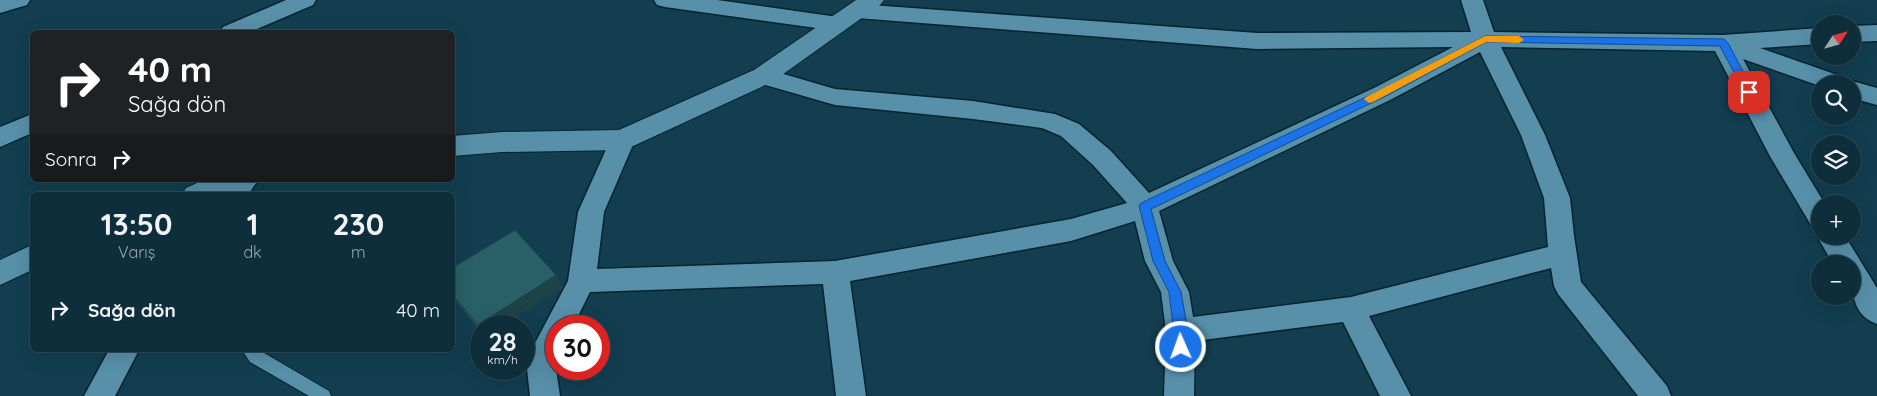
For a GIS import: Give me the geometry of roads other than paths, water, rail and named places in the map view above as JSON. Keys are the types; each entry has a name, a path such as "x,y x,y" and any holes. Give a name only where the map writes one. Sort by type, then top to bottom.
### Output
{"main road":[{"path":"455,146 502,142 622,140 763,76 856,12"},
{"path":"203,192 226,182"},
{"path":"0,273 30,258"}],"street":[{"path":"0,6 19,0"},
{"path":"236,30 305,0"},
{"path":"665,0 1257,41 1485,39 1724,43 1811,37"},
{"path":"1472,0 1485,39 1533,135 1557,198 1568,286 1656,396"},
{"path":"1861,34 1877,33"},
{"path":"582,281 835,272 1071,230 1132,212 1384,93 1485,39"},
{"path":"1724,43 1813,75"},
{"path":"1724,43 1784,158 1811,203"},
{"path":"763,76 835,97 973,110 1046,120 1070,130 1102,158 1145,206 1159,261 1175,292 1181,331 1180,396"},
{"path":"1861,92 1877,97"},
{"path":"0,138 30,124"},
{"path":"565,315 582,281 591,212 622,140"},
{"path":"235,192 243,182"},
{"path":"1181,331 1351,309 1563,254"},
{"path":"835,272 851,396"},
{"path":"1861,286 1877,312"},
{"path":"1351,309 1396,396"},
{"path":"99,396 123,352"},
{"path":"545,352 541,360 545,396"}],"lane":[{"path":"251,352 255,357 323,396"}]}
